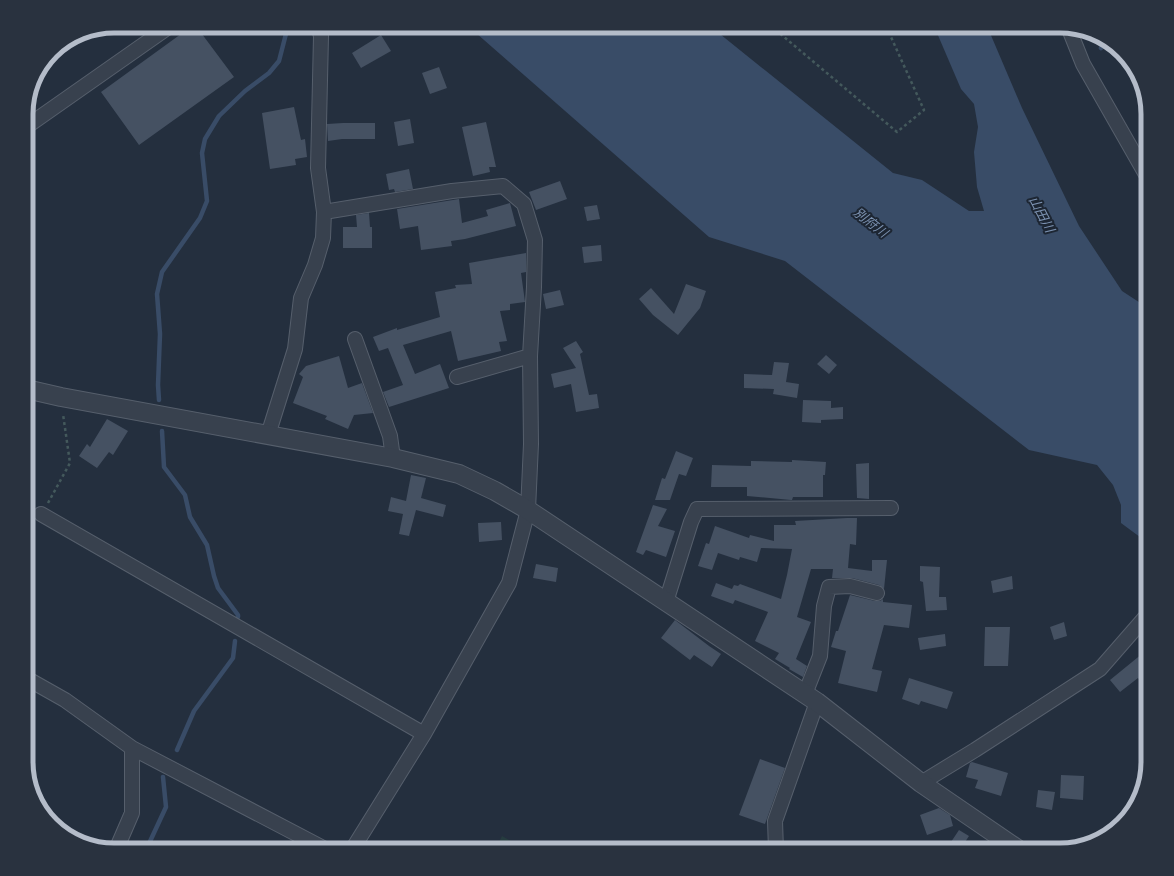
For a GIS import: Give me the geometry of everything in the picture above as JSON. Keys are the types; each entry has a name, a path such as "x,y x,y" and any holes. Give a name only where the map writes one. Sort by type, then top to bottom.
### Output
{"street":[{"path":"33,122 160,33"},
{"path":"268,435 295,349 301,298 315,265 323,238 324,212 318,168 320,33"},
{"path":"1071,34 1082,64 1141,166"},
{"path":"324,212 452,191 502,186 524,204 536,240 530,356 531,444 528,510 509,583 424,734 356,843"},
{"path":"355,339 390,436 393,458"},
{"path":"457,377 530,356"},
{"path":"33,391 393,458 458,474 495,491 528,510 811,698 921,783 1009,843"},
{"path":"666,602 691,522 697,509 891,508"},
{"path":"41,514 424,734"},
{"path":"776,843 775,821 811,698 820,656 824,606 830,586 850,586 877,593"},
{"path":"921,783 1100,669 1141,622"},
{"path":"33,682 65,700 132,748 314,843"},
{"path":"119,843 132,814 132,748"}],"path":[{"path":"779,33 897,132 924,110 889,33"},
{"path":"33,528 70,463 61,397"}],"green space":[{"path":"502,836 514,843 498,843"}],"water":[{"path":"476,33 719,33 893,173 922,180 969,211 984,211 977,187 974,152 978,127 974,104 961,89 937,33 990,33 1022,108 1079,226 1122,291 1141,303 1141,538 1121,523 1121,505 1113,485 1097,465 1029,450 785,261 709,237"}],"building":[{"path":"182,33 201,33 234,77 139,145 101,92"},
{"path":"381,35 391,51 361,68 352,53"},
{"path":"439,67 447,88 430,94 422,73"},
{"path":"294,107 301,140 305,139 307,157 295,159 296,165 270,169 262,113"},
{"path":"410,119 414,143 398,146 394,122"},
{"path":"486,122 496,167 489,167 490,172 473,176 462,127"},
{"path":"375,123 375,139 342,139 328,141 327,124"},
{"path":"409,169 413,189 395,192 394,189 389,190 386,174"},
{"path":"560,181 567,199 536,210 529,192"},
{"path":"459,199 462,223 488,216 486,210 510,203 516,226 451,241 452,246 421,250 418,226 400,229 397,209"},
{"path":"597,205 600,219 587,221 584,207"},
{"path":"369,213 370,227 372,227 372,248 343,248 343,227 357,227 356,215"},
{"path":"601,245 602,261 584,263 582,247"},
{"path":"526,253 526,272 521,273 525,302 510,304 510,310 500,311 507,341 499,342 501,351 458,361 451,331 403,345 415,374 440,364 449,388 389,407 383,392 403,385 388,348 379,351 373,337 397,328 397,330 440,317 435,292 456,288 455,285 472,284 469,263"},
{"path":"686,284 706,291 700,308 678,335 653,315 639,299 651,288 674,314"},
{"path":"560,290 564,305 546,309 543,294"},
{"path":"576,341 583,352 580,354 589,395 597,394 599,408 576,412 571,384 554,388 551,374 576,368 563,348"},
{"path":"826,355 837,365 829,374 817,364"},
{"path":"339,356 348,388 362,383 373,413 354,415 348,429 325,419 327,416 293,403 303,377 299,374 306,366"},
{"path":"774,362 789,363 786,382 799,384 797,398 773,394 774,389 744,388 744,374 772,375"},
{"path":"803,400 831,401 831,408 843,407 843,419 821,420 821,423 802,422"},
{"path":"107,419 128,431 113,455 109,452 97,468 79,456 87,444 90,447"},
{"path":"676,451 693,458 686,476 679,474 670,500 655,500 662,478 665,479"},
{"path":"792,460 826,462 825,475 823,475 823,497 793,497 791,500 747,496 747,487 711,487 712,465 751,466 751,461 792,462"},
{"path":"869,463 869,499 857,498 856,464"},
{"path":"411,475 426,478 421,498 446,505 443,517 416,510 409,536 399,534 403,514 388,511 391,497 406,501"},
{"path":"653,505 667,509 658,526 675,531 666,557 646,550 643,555 636,552"},
{"path":"857,518 856,545 850,544 848,568 872,571 872,560 887,560 884,589 879,585 852,578 832,578 833,569 811,569 797,617 811,622 796,659 807,666 803,677 775,659 779,653 755,641 768,612 735,600 733,604 711,596 716,583 732,589 734,585 738,586 740,584 781,599 792,549 761,548 757,562 740,557 739,560 718,553 712,570 698,566 706,543 709,544 715,526 749,538 750,535 774,541 774,525 796,525 795,521"},
{"path":"501,522 502,540 479,542 478,523"},
{"path":"536,564 558,568 556,582 533,578"},
{"path":"920,566 940,567 939,597 946,597 947,610 926,611 923,582 920,581"},
{"path":"1012,576 1013,589 993,593 991,581"},
{"path":"850,595 875,601 880,601 883,599 883,602 912,605 909,628 884,625 872,669 882,671 877,692 838,683 846,651 831,647"},
{"path":"675,620 721,654 712,667 694,655 690,660 661,638"},
{"path":"1064,622 1067,636 1054,640 1050,627"},
{"path":"985,627 1010,627 1008,666 984,666"},
{"path":"945,634 946,646 920,650 918,638"},
{"path":"1141,655 1141,682 1138,678 1120,692 1110,680"},
{"path":"909,678 953,692 947,709 921,701 919,705 902,699"},
{"path":"760,759 785,768 765,824 739,815"},
{"path":"972,762 1008,773 1001,796 975,788 978,780 966,777 970,763"},
{"path":"1061,775 1084,776 1083,800 1060,798"},
{"path":"1038,790 1055,792 1052,810 1036,807"},
{"path":"939,808 950,815 953,826 927,835 920,815"},
{"path":"959,830 969,836 964,843 951,842"}],"waterway":[{"path":"159,400 158,385 160,334 157,294 162,272 200,218 207,201 202,153 205,139 219,116 245,91 269,73 279,61 286,33"},
{"path":"162,431 164,467 185,495 190,517 207,545 218,588 238,617"},
{"path":"177,750 194,711 233,658 235,641"},
{"path":"149,843 166,807 163,777"}],"water label":[{"name":"山田川","path":"1042,214"},
{"name":"別府川","path":"871,222"}]}
